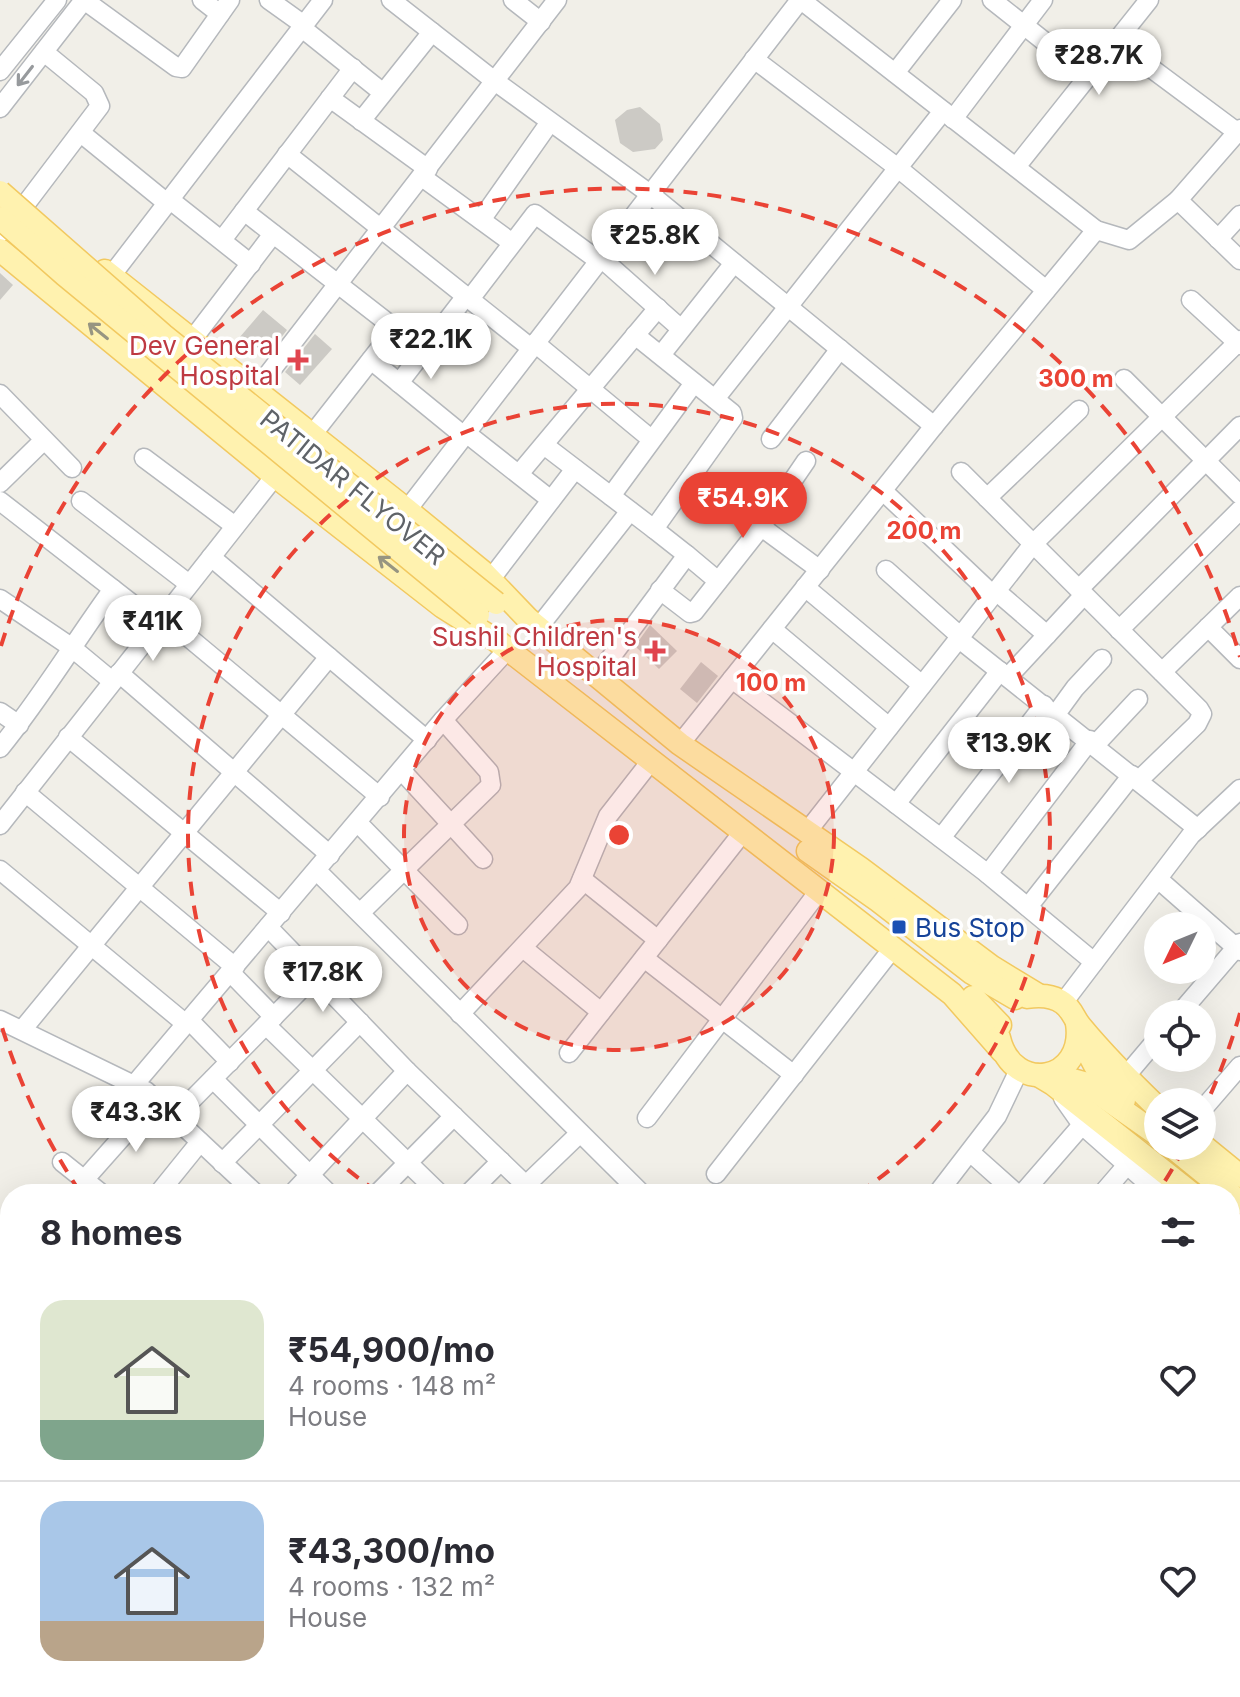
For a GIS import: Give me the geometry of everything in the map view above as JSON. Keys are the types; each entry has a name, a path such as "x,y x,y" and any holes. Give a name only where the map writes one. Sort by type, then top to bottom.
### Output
{"main road":[{"path":"0,181 111,276 407,510 490,580 533,624 680,744 860,868 1029,998"},
{"name":"PATIDAR FLYOVER","path":"0,192 487,609 503,645"},
{"name":"PATIDAR FLYOVER","path":"0,218 65,275 487,609 533,624"},
{"path":"0,250 275,476 443,607 503,645 952,994 1002,1051 1040,1076 1179,1184"},
{"path":"592,672 608,699 669,751 879,901 972,973 1029,998 1051,997 1063,1003 1072,1012 1098,1071 1144,1114"},
{"path":"567,696 595,706 963,986 1000,1025"},
{"path":"1002,1051 1000,1025 1005,1013 1029,998"},
{"path":"1040,1076 1062,1068 1071,1059 1078,1030"},
{"path":"1078,1030 1125,1077 1144,1107"},
{"path":"1040,1076 1084,1083 1144,1118"},
{"path":"1216,1156 1240,1176"},
{"path":"1188,1160 1218,1184"}],"street":[{"path":"0,108 84,0 176,67 182,68 225,7 202,0"},
{"path":"269,0 382,92"},
{"path":"111,276 323,0"},
{"path":"391,0 496,82 650,194 934,426"},
{"path":"513,0 541,22"},
{"path":"221,432 557,0"},
{"path":"407,510 801,0 1096,230 1129,240 1178,200 1239,131 1116,42"},
{"path":"895,73 952,0"},
{"path":"992,0 1088,76"},
{"path":"715,399 898,168 948,115 1043,0"},
{"path":"1016,167 1149,0"},
{"path":"0,71 7,50 49,3"},
{"path":"361,121 432,32"},
{"path":"0,233 98,110 99,101 94,93 44,52"},
{"path":"754,59 898,168 1046,290"},
{"path":"222,240 353,68"},
{"path":"330,98 511,242"},
{"path":"481,220 550,122"},
{"path":"81,133 251,264"},
{"path":"287,154 468,298 590,388 651,439"},
{"path":"1178,200 1240,260"},
{"path":"244,211 424,351"},
{"path":"399,383 532,215 538,215 600,259 680,328"},
{"path":"1218,239 1240,215"},
{"path":"680,744 934,426 1096,230"},
{"path":"192,340 273,234"},
{"path":"661,355 734,263"},
{"path":"806,833 1033,544 1239,343 1191,300"},
{"path":"519,474 658,308"},
{"path":"312,435 395,329"},
{"path":"635,335 732,413 733,418 654,529"},
{"path":"771,439 840,349"},
{"path":"371,360 551,500"},
{"path":"1124,379 1240,495"},
{"path":"611,496 694,383"},
{"path":"0,394 72,468"},
{"path":"987,498 1079,410"},
{"path":"896,804 1004,674 1047,635 1082,592 1240,426"},
{"path":"0,483 44,440"},
{"path":"544,445 718,581"},
{"path":"144,458 235,526"},
{"path":"660,590 690,613 694,612 761,527 806,461"},
{"path":"490,580 575,469"},
{"path":"961,472 1199,709 1201,720 1135,778 1028,907"},
{"path":"0,825 275,476"},
{"path":"692,476 820,570"},
{"path":"883,491 994,593 1047,635"},
{"path":"0,501 282,715 380,797"},
{"path":"81,501 189,584"},
{"path":"1119,630 1240,510"},
{"path":"533,624 630,511"},
{"path":"592,672 687,555"},
{"path":"211,557 427,740"},
{"path":"886,570 959,637 1198,829"},
{"path":"805,587 922,685"},
{"path":"0,748 113,589"},
{"path":"1162,672 1240,596"},
{"path":"0,599 115,677 235,773 330,855"},
{"path":"1208,627 1240,659"},
{"path":"772,629 889,727"},
{"path":"134,1085 402,771 503,645"},
{"path":"22,1030 329,657"},
{"path":"941,838 1050,710 1102,659"},
{"path":"732,679 988,874 1094,962"},
{"path":"988,874 1092,742 1138,699"},
{"path":"0,712 19,725"},
{"path":"360,913 488,791 489,772 443,720"},
{"path":"68,737 185,834 275,920 315,975 407,1071 525,1184"},
{"path":"460,1014 571,897 582,879 608,816 651,761"},
{"path":"402,771 483,859"},
{"path":"1063,1003 1198,829 1240,789"},
{"path":"25,792 233,969 270,1021 312,1070 430,1184"},
{"path":"358,823 458,925"},
{"path":"569,1053 743,832"},
{"path":"0,870 188,1022 230,1062"},
{"path":"317,871 632,1184"},
{"path":"582,879 658,940"},
{"path":"1158,879 1239,947 1192,1000"},
{"path":"647,1118 819,891"},
{"path":"523,948 601,1012"},
{"path":"716,1174 893,948"},
{"path":"644,958 794,1075"},
{"path":"174,1118 315,975"},
{"path":"0,1020 146,1091 243,1184"},
{"path":"222,1163 360,1022"},
{"path":"1125,1077 1144,1055"},
{"path":"1216,1094 1240,1066"},
{"path":"301,1184 407,1071"},
{"path":"945,1184 997,1116 1040,1076 1082,1125 1149,1184"},
{"path":"213,1079 319,1184"},
{"path":"84,1180 155,1100"},
{"path":"387,1184 454,1116"},
{"path":"1028,1184 1082,1125"},
{"path":"536,1184 580,1133"},
{"path":"166,1184 200,1142"},
{"path":"970,1152 1007,1184"},
{"path":"478,1184 501,1161"},
{"path":"62,1162 89,1184"},
{"path":"1111,1184 1127,1165"}],"building":[{"path":"640,107 660,124 663,140 655,149 633,152 620,143 615,120 627,110"},
{"path":"0,273 13,285 0,300"},
{"path":"263,310 287,330 267,356 264,353 262,356 239,338"},
{"path":"315,334 332,349 300,385 285,372"},
{"path":"650,625 677,651 659,669 635,646"},
{"path":"701,662 718,676 697,703 680,689"}],"place":[{"name":"Dev General Hospital","path":"298,360"},
{"name":"Sushil Children's Hospital","path":"655,651"},
{"name":"Bus Stop","path":"899,927"}]}
